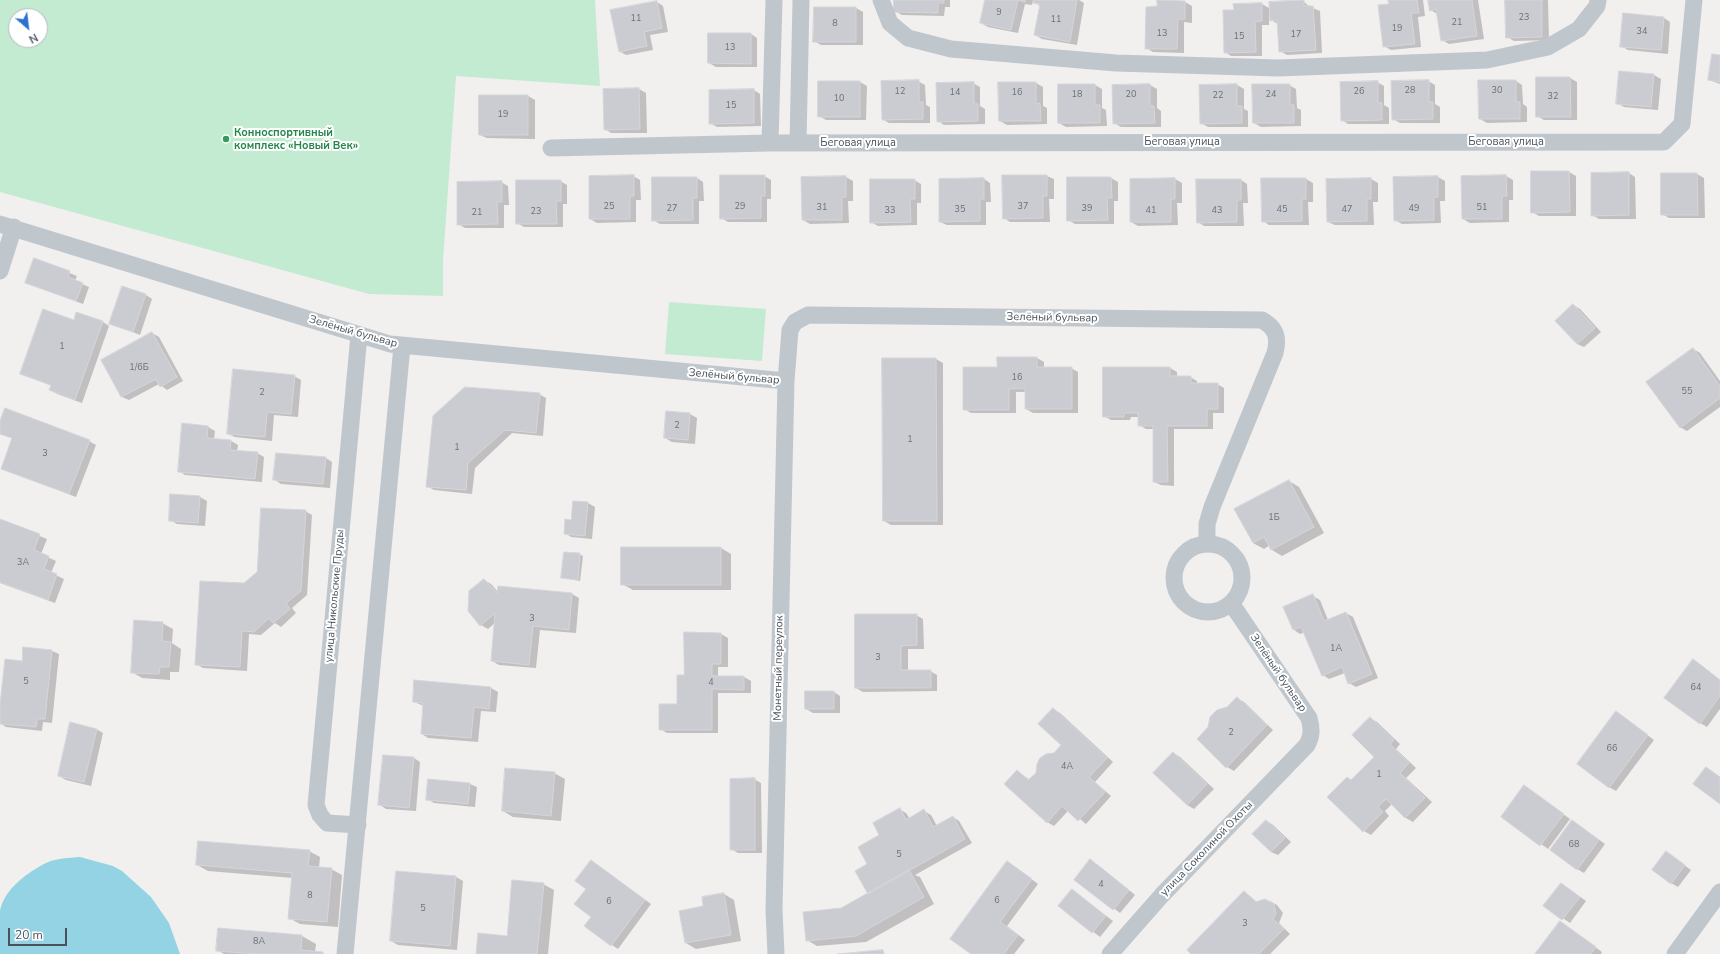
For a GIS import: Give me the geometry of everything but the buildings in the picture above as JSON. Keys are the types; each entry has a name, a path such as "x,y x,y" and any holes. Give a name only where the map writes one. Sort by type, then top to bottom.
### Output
{"street":[{"path":"770,143 774,0"},
{"path":"798,143 802,0"},
{"path":"881,0 881,4 890,23 908,38 951,48 1116,63 1278,68 1487,60 1548,47 1579,29 1596,6 1598,0"},
{"name":"Беговая улица","path":"551,148 770,143 1664,142 1682,124 1694,0"},
{"path":"0,271 7,226"},
{"name":"Зелёный бульвар","path":"7,226 359,335 402,346 786,381 790,330 795,322 808,315 1262,320 1270,325 1276,333 1278,342 1275,353 1212,506 1207,524 1207,543"},
{"name":"улица Никольские Пруды","path":"358,825 327,823 320,815 316,805 359,335"},
{"path":"345,954 402,346"},
{"name":"Монетный переулок","path":"776,954 774,910 786,381"},
{"path":"1207,543 1220,546 1232,553 1240,565 1242,578 1239,592 1231,603 1218,610 1204,612 1190,607 1180,597 1174,583 1175,569 1182,556 1193,547 1207,543"},
{"name":"Зелёный бульвар","path":"1231,603 1309,718 1312,726 1311,737 1307,745"},
{"name":"улица Соколиной Охоты","path":"1110,954 1162,894 1307,745"},
{"path":"1675,954 1720,892"}],"green space":[{"name":"Конноспортивный комплекс «Новый Век»","path":"0,0 595,0 600,86 456,76 443,260 443,296 369,294 0,192"},
{"path":"669,302 766,309 762,361 665,354"}],"water":[{"path":"80,857 113,866 122,871 151,897 169,923 180,954 0,954 0,911 6,895 25,876 46,863 59,859"}],"place":[{"name":"Конноспортивный комплекс «Новый Век»","path":"226,139"}]}
